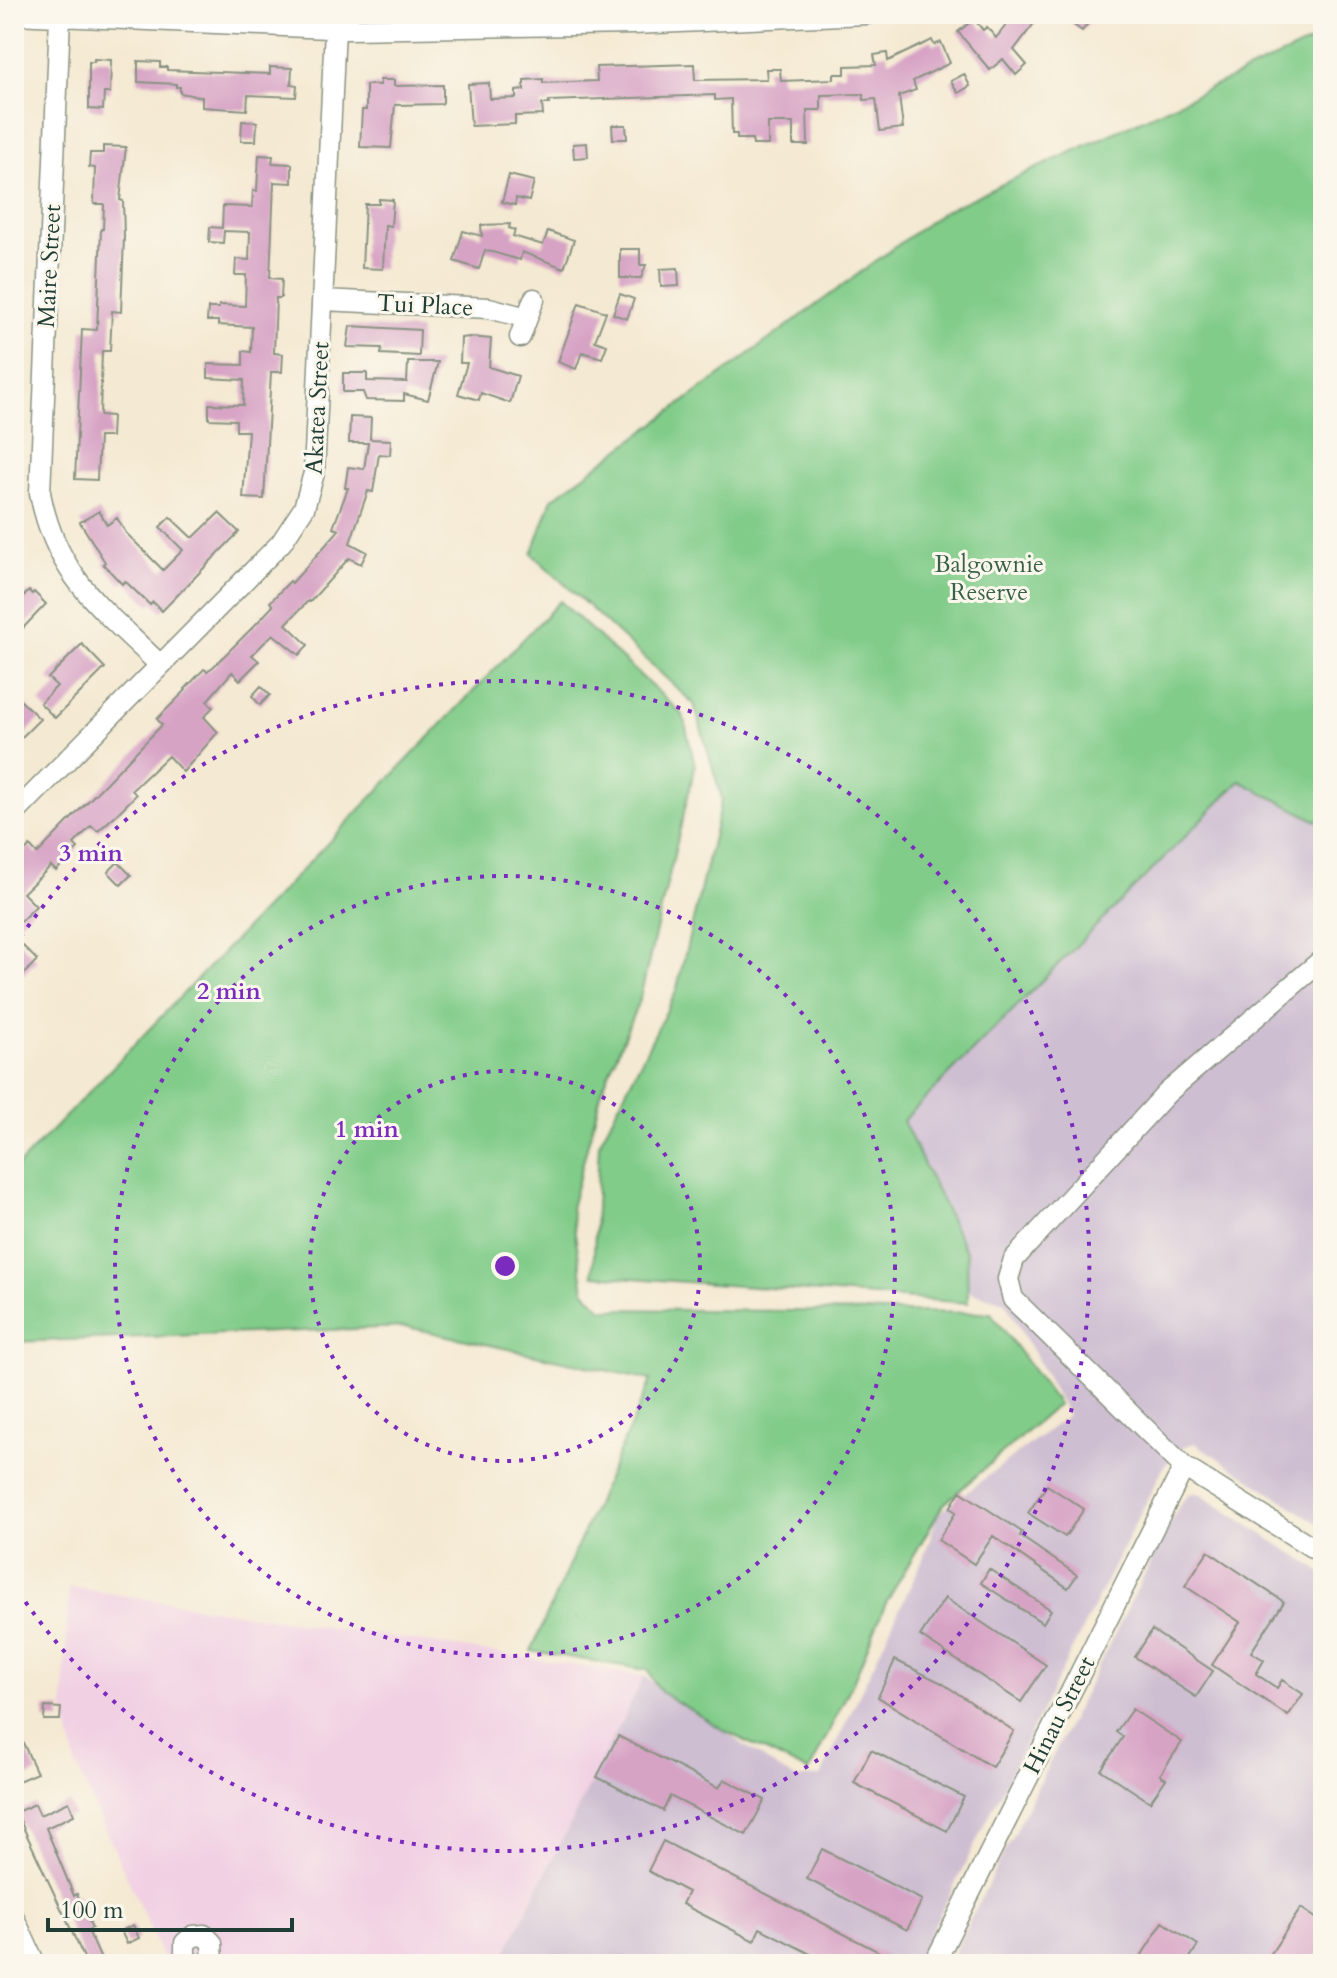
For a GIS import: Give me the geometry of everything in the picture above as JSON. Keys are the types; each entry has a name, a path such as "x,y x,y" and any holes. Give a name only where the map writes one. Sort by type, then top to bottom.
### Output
{"street":[{"path":"14,14 141,16 335,29 866,14"},
{"name":"Maire Street","path":"60,17 40,493 53,541 79,586 160,665"},
{"name":"Akatea Street","path":"14,814 281,543 304,508 314,473 335,29"},
{"name":"Tui Place","path":"323,300 489,308 527,318"},
{"path":"1323,959 1167,1093 1014,1259 1008,1279 1013,1299 1184,1467 1323,1554"},
{"name":"Hinau Street","path":"934,1964 1184,1467"},
{"path":"14,1918 35,1964"},
{"path":"192,1964 185,1957 185,1943 193,1936 204,1935 212,1943 213,1964"}],"shaded area":[{"path":"1240,780 1323,824 1323,1527 1195,1443 1185,1446 1164,1466 915,1964 558,1964 504,1956 644,1676 783,1772 797,1779 821,1776 923,1559 938,1514 1068,1415 1005,1302 967,1291 967,1254 902,1121"},
{"path":"1198,1493 1323,1573 1323,1964 948,1964 1179,1506 1189,1495"},
{"path":"69,1587 644,1676 504,1956 558,1964 166,1964 77,1767 63,1706"}],"green space":[{"name":"Balgownie Reserve","path":"1323,36 1323,824 1240,781 903,1121 967,1254 968,1303 593,1275 599,1144 676,992 722,799 694,704 532,554 552,499 944,211"},
{"path":"560,601 683,715 695,766 640,998 602,1090 571,1208 584,1290 602,1309 991,1313 1058,1404 943,1505 886,1603 853,1682 809,1772 727,1732 661,1692 647,1670 531,1651 651,1380 407,1327 14,1342 14,1170"}],"building":[{"path":"1015,14 1041,14 1014,50 1027,65 1016,75 1003,59 990,70 958,32 974,19 983,30 987,27 996,38"},
{"path":"1078,14 1091,20 1082,31 1071,23"},
{"path":"932,40 934,45 941,42 950,63 913,81 916,90 899,96 903,128 880,131 876,99 864,100 863,94 821,95 821,110 807,110 808,145 793,145 793,123 768,123 768,145 753,145 752,139 737,139 737,134 732,134 731,99 715,100 715,95 549,101 549,104 542,104 543,115 515,116 515,124 471,126 468,84 489,83 490,99 516,98 516,91 524,90 524,80 543,79 543,83 597,81 596,67 694,64 695,80 767,79 766,69 780,69 781,81 834,79 834,74 845,74 845,66 876,65 874,55 887,53 888,61"},
{"path":"94,59 111,60 110,93 104,93 103,110 89,109 89,62 94,62"},
{"path":"138,61 160,62 160,67 167,67 167,70 270,74 270,67 292,68 291,84 297,85 296,97 248,95 247,110 202,107 202,97 180,93 180,87 176,84 138,82"},
{"path":"964,74 970,86 958,93 951,81"},
{"path":"380,80 394,80 394,86 443,85 443,102 395,105 391,148 360,147 362,110 366,110 366,85 380,85"},
{"path":"242,121 257,122 256,141 241,141"},
{"path":"612,125 626,125 627,139 613,139"},
{"path":"587,143 588,157 574,158 573,144"},
{"path":"103,146 126,147 120,200 123,201 124,238 121,312 112,311 110,351 102,351 100,415 112,416 111,437 99,437 97,480 75,479 82,329 97,330 103,229 104,204 94,204 95,168 89,167 90,153 103,153"},
{"path":"259,155 273,156 272,163 292,164 292,183 274,182 270,278 282,279 281,298 276,298 274,353 283,354 282,372 271,372 264,499 243,498 248,431 236,431 236,420 209,419 209,404 243,405 244,380 208,378 208,364 243,365 243,351 251,352 252,327 218,325 218,321 207,321 208,308 219,308 219,305 245,306 246,275 235,275 236,259 249,260 250,232 224,231 223,243 209,242 210,227 222,228 223,206 252,207 253,191 257,191"},
{"path":"509,175 534,181 529,201 516,198 515,205 502,202"},
{"path":"379,199 393,200 391,226 385,225 383,269 362,268 365,204 379,204"},
{"path":"510,224 509,228 515,230 513,236 543,245 548,231 574,240 564,268 522,252 520,260 485,250 479,269 454,261 463,231 482,236 481,225"},
{"path":"620,249 640,249 640,265 646,265 641,278 620,278"},
{"path":"678,268 679,286 661,287 660,269"},
{"path":"620,294 634,299 627,319 613,314"},
{"path":"579,303 606,312 595,341 607,345 602,358 582,352 576,369 558,362"},
{"path":"350,326 420,330 419,356 381,354 382,348 347,347"},
{"path":"461,338 491,339 489,367 518,376 510,403 481,393 479,400 458,394 467,363 460,363"},
{"path":"408,362 438,362 428,400 404,394 404,401 366,400 363,392 343,392 343,373 367,373 367,381 407,382"},
{"path":"350,417 371,418 370,439 391,440 390,455 379,454 373,492 368,491 350,543 367,552 361,564 349,558 286,624 308,645 299,655 273,634 252,655 259,661 240,680 232,672 207,701 213,707 204,717 218,732 183,772 168,756 132,790 136,795 117,814 98,831 91,826 74,844 78,848 56,871 51,866 23,893 36,906 14,928 14,844 23,853 30,846 37,854 162,725 157,719 204,669 207,671 213,667 255,625 273,606 270,602 290,581 292,583 339,530 333,528 348,488 345,488 348,467 364,469 368,443 349,443"},
{"path":"99,511 107,525 117,518 126,533 163,570 183,550 160,527 170,517 191,537 219,513 239,532 162,611 153,602 150,605 125,581 122,584 103,564 105,562 80,522"},
{"path":"29,591 46,604 23,628 14,619 14,606"},
{"path":"82,644 105,668 55,718 40,703 57,686 48,678"},
{"path":"261,686 270,695 260,705 252,696"},
{"path":"21,701 40,719 14,745 14,708"},
{"path":"118,862 131,875 121,885 108,872"},
{"path":"14,937 37,960 24,974 14,965"},
{"path":"1047,1485 1084,1509 1065,1537 1028,1513"},
{"path":"960,1491 1022,1532 1020,1536 1077,1575 1068,1588 993,1536 974,1564 938,1540 956,1512 950,1508"},
{"path":"1208,1551 1284,1602 1251,1652 1264,1660 1256,1674 1277,1688 1282,1680 1303,1694 1288,1716 1212,1665 1240,1622 1185,1586"},
{"path":"989,1569 1051,1610 1043,1623 981,1583"},
{"path":"945,1598 1046,1665 1021,1702 920,1636"},
{"path":"1152,1630 1213,1671 1196,1697 1135,1657"},
{"path":"895,1660 942,1683 1014,1731 992,1767 878,1697"},
{"path":"45,1707 61,1708 60,1720 44,1720"},
{"path":"1132,1709 1182,1742 1160,1775 1166,1779 1150,1802 1101,1770 1123,1737 1116,1732"},
{"path":"17,1730 37,1773 16,1782"},
{"path":"618,1736 719,1788 724,1779 765,1800 746,1835 670,1796 663,1811 597,1777"},
{"path":"871,1750 964,1797 947,1831 854,1783"},
{"path":"69,1802 74,1815 46,1828 74,1896 77,1894 92,1928 88,1930 103,1964 87,1964 16,1812 35,1804 40,1815"},
{"path":"663,1841 885,1955 881,1964 830,1964 760,1928 754,1941 682,1904 688,1892 648,1871"},
{"path":"822,1849 922,1900 907,1930 807,1879"},
{"path":"1301,1908 1323,1923 1323,1945 1311,1964 1277,1964 1268,1958"},
{"path":"1163,1922 1198,1945 1186,1964 1136,1964"},
{"path":"133,1925 139,1938 127,1944 121,1931"}]}
